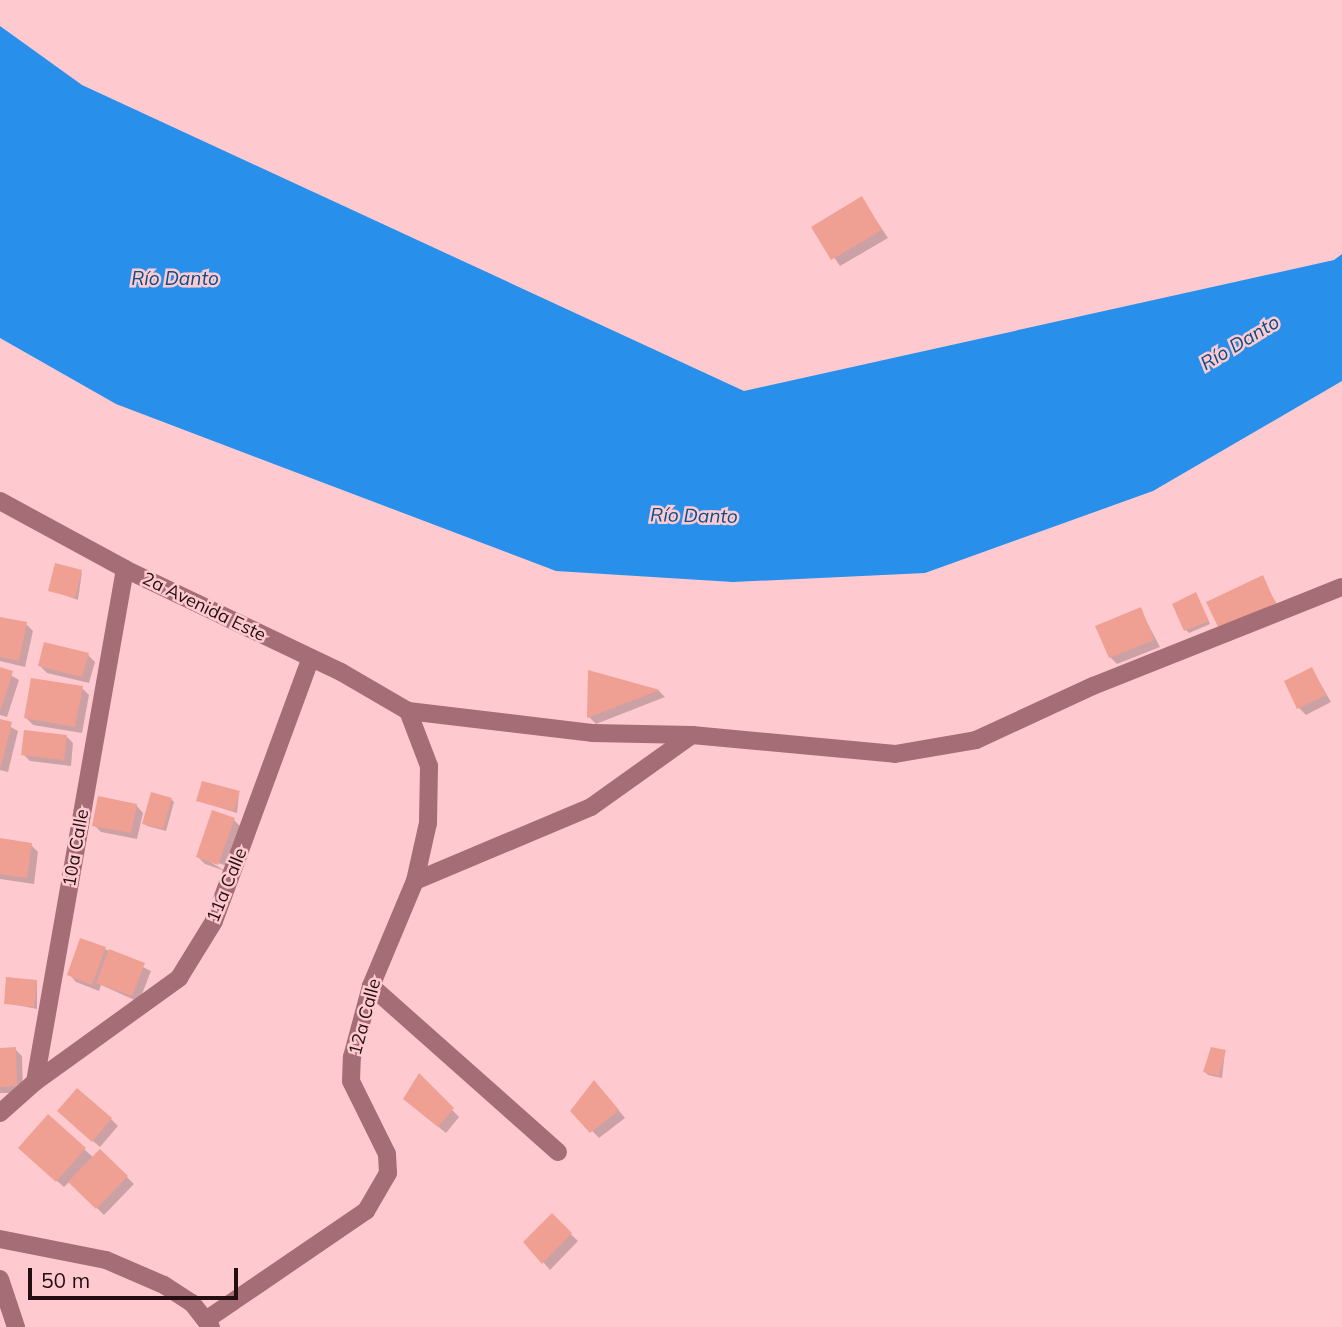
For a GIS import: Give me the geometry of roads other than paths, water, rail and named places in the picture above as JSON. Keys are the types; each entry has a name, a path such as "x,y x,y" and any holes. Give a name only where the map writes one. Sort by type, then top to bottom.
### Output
{"street":[{"name":"2a Avenida Este","path":"0,501 125,569 311,658 408,711"},
{"name":"10a Calle","path":"35,1082 125,569"},
{"path":"408,711 592,733 692,735 895,754 976,740 1093,686 1342,587"},
{"name":"11a Calle","path":"35,1082 134,1015 179,978 214,921 311,658"},
{"name":"12a Calle","path":"209,1324 366,1210 380,1193 388,1173 387,1154 351,1081 352,1058 371,986 415,881 428,823 429,766 408,711"},
{"path":"415,881 591,807 692,735"},
{"path":"371,986 558,1152"},
{"path":"0,1113 35,1082"},
{"path":"0,1239 106,1259 164,1284 192,1303 209,1324"},
{"path":"0,1279 16,1327"}],"water":[{"name":"Río Danto","path":"0,26 82,85 744,391 1334,260 1342,254 1342,381 1153,491 925,573 733,582 556,571 116,404 0,338"}]}
